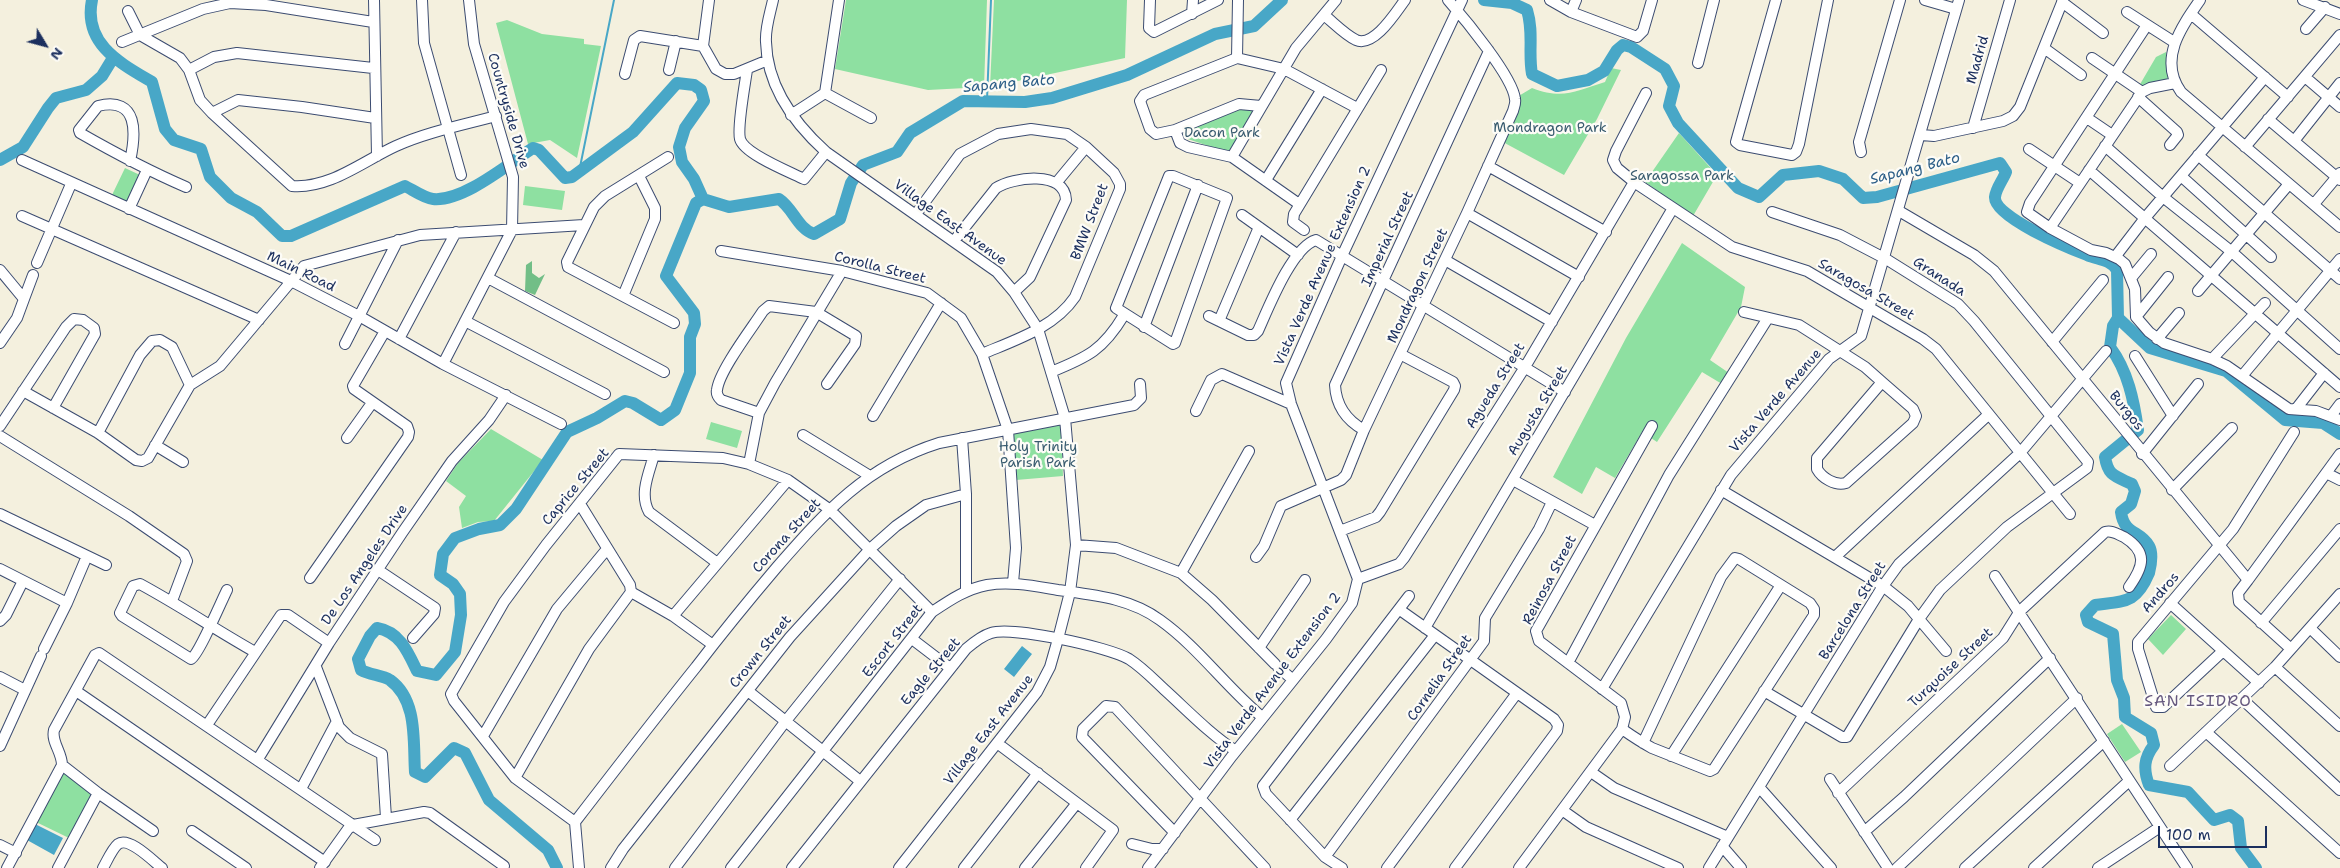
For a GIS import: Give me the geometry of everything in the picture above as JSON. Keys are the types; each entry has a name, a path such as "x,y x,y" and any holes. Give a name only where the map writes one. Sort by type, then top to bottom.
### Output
{"street":[{"path":"374,0 377,156"},
{"path":"422,0 424,43 461,175"},
{"name":"Countryside Drive","path":"443,364 512,230 513,176 474,44 469,0"},
{"path":"709,0 703,46 712,64 725,74 734,74 768,60"},
{"name":"Village East Avenue","path":"773,0 766,41 768,60 776,86 791,115 806,134 826,152 996,272 1014,292 1038,329 1065,418 1076,545 1070,592 1058,639 1044,681 899,868"},
{"path":"791,115 825,92 839,0"},
{"path":"1150,0 1149,28 1157,32 1218,0"},
{"path":"1192,14 1193,0"},
{"path":"1237,58 1238,0"},
{"path":"1232,157 1296,48 1336,0"},
{"path":"1324,15 1355,39 1366,40 1375,36 1405,0"},
{"name":"Mondragon Street","path":"1256,556 1264,546 1280,506 1341,480 1346,475 1364,430 1424,306 1513,110 1515,99 1513,91 1489,51 1448,0"},
{"name":"Vista Verde Avenue Extension 2","path":"1148,868 1262,717 1326,639 1352,603 1358,579 1286,390 1288,377 1342,256 1462,0"},
{"path":"1550,0 1571,12 1635,37 1639,36 1643,31 1652,0"},
{"path":"1571,12 1576,0"},
{"path":"1698,63 1714,0"},
{"path":"1776,0 1736,142 1740,145 1790,155 1796,152 1828,0"},
{"path":"1861,152 1859,142 1900,0"},
{"path":"1925,0 1958,4"},
{"name":"Madrid","path":"1973,128 2010,0"},
{"path":"2200,0 2174,42 2171,59 2175,83 2181,92 2340,227"},
{"path":"2304,0 2340,14"},
{"path":"1921,135 1934,136 2003,122 2013,116 2020,107 2062,1 2103,33"},
{"path":"122,42 203,9 230,3 266,5 373,22"},
{"name":"Vista Verde Avenue","path":"1602,689 1721,490 1775,421 1829,359 1861,336 1886,259 1958,4"},
{"path":"2306,29 2325,7"},
{"path":"128,12 140,35 180,58 189,70 200,100 212,113 292,186 302,187 337,177 395,146 496,116"},
{"path":"2127,12 2174,42"},
{"path":"2191,14 2288,97"},
{"path":"2147,25 2026,211 2050,228 2090,250 2115,257 2125,264 2132,277 2135,289 2136,317 2157,339 2212,358 2242,376 2280,404 2296,409 2316,411 2335,418 2340,404"},
{"path":"625,74 634,40 640,36 703,46"},
{"path":"2245,147 2340,36"},
{"path":"669,70 676,41"},
{"path":"2044,48 2081,75"},
{"name":"Imperial Street","path":"1364,430 1352,424 1342,410 1336,396 1335,385 1489,51"},
{"path":"189,70 214,57 237,53 374,68"},
{"path":"1261,106 1239,104 1175,130 1153,133 1140,101 1144,95 1237,58 1284,69 1357,108"},
{"path":"2092,58 2116,74 2178,132 2178,135 2170,145"},
{"path":"747,70 740,134 743,144 755,154 804,179 826,152"},
{"path":"1304,230 1292,219 1299,204 1381,70"},
{"path":"2115,257 2163,196 2265,77"},
{"path":"2305,77 2340,107"},
{"path":"2050,228 2140,95 2150,88 2175,83"},
{"path":"2294,141 2340,83"},
{"path":"1266,180 1322,89"},
{"path":"825,92 870,118"},
{"name":"Saragosa Street","path":"1646,93 1616,151 1613,160 1617,168 1634,182 1732,247 1807,271 1871,307 1936,349 2070,514"},
{"path":"212,113 238,100 375,118"},
{"path":"130,161 135,131 131,117 126,109 117,104 98,106 79,132 130,161 146,170 186,187"},
{"path":"2087,118 2112,135"},
{"path":"2268,119 2339,177 2314,204"},
{"name":"BMW Street","path":"916,214 960,154 998,134 1031,129 1068,134 1086,147 1114,173 1120,184 1120,189 1075,297 1069,306 1038,329 982,354"},
{"path":"1175,130 1180,143 1188,147 1232,157 1299,204"},
{"path":"2105,146 2232,252 2340,349"},
{"path":"1057,182 1086,147"},
{"path":"2029,149 2080,183"},
{"path":"2198,155 2266,212 2340,279"},
{"path":"668,157 605,196 594,207 567,262 568,268 674,324"},
{"name":"Main Road","path":"22,160 71,184 291,281 359,316 443,364 506,394 561,424"},
{"path":"1488,166 1606,232"},
{"path":"129,209 146,170"},
{"path":"2089,170 2340,387"},
{"path":"623,296 655,219 655,208 639,176"},
{"path":"1173,176 1198,185 1227,198 1175,343 1172,344 1124,315 1116,307 1167,178 1173,176"},
{"path":"2181,176 2271,257"},
{"path":"954,241 996,188 1004,183 1041,179 1057,182 1064,189 1066,200 1030,277 1014,292"},
{"name":"Agueda Street","path":"1358,579 1400,564 1552,322 1634,182"},
{"path":"37,263 71,184"},
{"path":"2198,290 2289,184"},
{"path":"1144,326 1198,185"},
{"name":"Augusta Street","path":"1425,628 1673,208"},
{"name":"Burgos","path":"1899,211 1985,263 2248,580"},
{"name":"Granada","path":"1772,212 1840,235 1886,259 1958,304 2088,460 2087,468 2053,493"},
{"path":"1467,213 1579,277"},
{"path":"1242,215 1298,255"},
{"path":"22,216 259,320"},
{"path":"23,391 98,433 136,460 142,461 148,458 190,385 220,366 304,266 398,240 456,232 584,225"},
{"path":"1219,321 1258,227"},
{"path":"400,339 456,232"},
{"path":"344,344 398,240"},
{"path":"1208,316 1248,335 1256,333 1281,280 1298,255 1316,240 1565,392"},
{"name":"Corolla Street","path":"721,251 842,271 927,293 961,318 982,354 1008,430 1016,548 1013,583"},
{"path":"2132,277 2152,254"},
{"path":"2242,376 2340,259"},
{"path":"1445,260 1552,322"},
{"path":"0,270 24,299"},
{"path":"749,464 759,413 816,312 842,271"},
{"path":"0,343 17,318 33,275"},
{"path":"2136,317 2168,277"},
{"path":"488,278 664,372"},
{"path":"2052,342 2103,280"},
{"path":"873,416 941,303"},
{"path":"2212,358 2265,303"},
{"path":"759,413 732,406 718,398 717,389 723,374 766,307 816,312 856,336 855,344 827,384"},
{"path":"1744,312 1799,325 1865,367 1914,409 1916,416 1913,423 1846,483 1836,484 1817,468 1817,458 1882,382"},
{"path":"2157,339 2179,313"},
{"path":"1051,372 1085,358 1111,336 1124,315"},
{"path":"1568,663 1669,476 1768,318"},
{"path":"0,426 66,326 74,319 83,320 94,328 95,334 53,408"},
{"path":"465,322 605,394"},
{"path":"310,578 408,437 409,432 406,426 372,403 354,389 353,386 385,331"},
{"path":"98,433 140,355 152,341 160,340 172,347 190,385"},
{"name":"Barcelona Street","path":"1709,868 1883,586 1899,564 2020,453 2106,351"},
{"path":"1340,531 1376,516 1380,512 1454,390 1453,382 1400,354"},
{"path":"2135,356 2173,416"},
{"path":"2296,409 2324,373"},
{"path":"1196,411 1211,380 1222,374 1291,404"},
{"name":"Corona Street","path":"575,822 733,619 829,509 870,476 890,463 919,449 962,438 1134,405 1141,398 1140,384"},
{"path":"2142,454 2198,384"},
{"name":"De Los Angeles Drive","path":"258,759 329,643 452,461 489,420 506,394"},
{"path":"347,438 372,403"},
{"path":"1835,557 1988,415"},
{"name":"Reinosa Street","path":"1622,729 1625,717 1621,703 1539,641 1536,631 1652,426"},
{"path":"2172,490 2232,428"},
{"name":"Andros","path":"2224,651 2163,707 2156,707 2138,649 2138,642 2233,529 2294,432"},
{"path":"803,435 870,476"},
{"path":"0,436 129,516 186,556 187,561 172,602"},
{"path":"962,438 966,494 966,591"},
{"path":"155,445 183,462"},
{"path":"1181,573 1249,451"},
{"name":"Caprice Street","path":"575,822 516,778 454,701 452,690 504,602 546,544 580,504 616,456 623,453 723,458 749,464 788,480 829,509 932,612"},
{"path":"2291,649 2239,602 2238,593 2340,454"},
{"path":"654,455 644,498 649,512 716,562"},
{"path":"2326,473 2340,480"},
{"path":"672,616 716,562 788,480"},
{"path":"1513,480 1595,526"},
{"path":"1721,490 1883,586 1908,606 1946,651"},
{"path":"1764,691 1842,737 1847,737 1918,619 1940,590 2008,527 2053,493"},
{"name":"Crown Street","path":"611,868 623,849 790,637 870,549 896,526 926,505 966,494"},
{"name":"Cornelia Street","path":"1325,857 1484,641 1485,618 1552,502"},
{"path":"516,778 590,648 631,592 630,585 580,504"},
{"path":"0,514 106,566"},
{"path":"2261,623 2340,529"},
{"name":"Turquoise Street","path":"1838,793 2003,638 2020,611 2108,531 2131,542 2138,548 2140,569 2129,587"},
{"path":"1076,545 1116,548 1181,573 1212,600 1292,680"},
{"path":"483,736 557,609 607,549"},
{"path":"0,746 3,733 67,603 87,556"},
{"path":"1519,868 1622,729 1643,743 1671,756 1710,771 1714,769 1814,615 1814,609 1810,603 1739,559 1735,558 1731,561 1720,577 1643,743"},
{"path":"0,568 67,603"},
{"path":"378,570 435,608 434,614 413,638"},
{"path":"1995,576 2077,698 2160,827 2182,866"},
{"path":"675,868 785,722 900,579"},
{"path":"1259,648 1305,580"},
{"path":"0,621 6,615 23,581"},
{"path":"227,590 209,626 196,654 193,658 188,658 120,613 133,586 138,583 209,626 256,652"},
{"name":"Escort Street","path":"731,868 932,612 966,591 987,585 1013,583 1109,598 1131,604 1160,620 1182,639 1246,704 1262,717"},
{"path":"1671,756 1781,584"},
{"path":"631,592 672,616 713,645"},
{"path":"2170,766 2275,667 2340,594"},
{"path":"1342,868 1325,857 1290,820 1263,789 1264,783 1410,596"},
{"path":"2170,603 2259,683"},
{"path":"1400,610 1554,719 1558,725 1557,731 1455,868"},
{"path":"207,725 281,615 288,615 329,643"},
{"path":"2310,628 2340,657"},
{"name":"Eagle Street","path":"792,868 966,649 978,639 992,632 1012,631 1058,639 1127,658 1142,669 1216,738 1236,751"},
{"path":"1290,820 1435,635"},
{"path":"912,639 950,668"},
{"path":"7,868 62,765 62,756 53,734 95,655 99,653 375,840"},
{"path":"1864,832 1904,798 2050,658"},
{"path":"316,667 339,726 350,738 382,754 386,818"},
{"path":"2275,667 2340,726"},
{"path":"0,676 25,690"},
{"path":"748,690 785,722 860,781"},
{"path":"76,691 322,865 348,829 353,825 424,812 430,813 504,866"},
{"path":"1387,868 1517,693"},
{"path":"1897,868 2077,698"},
{"path":"2242,699 2340,790"},
{"path":"1175,833 1082,737 1083,729 1106,706 1115,707 1265,868"},
{"path":"301,789 338,721"},
{"path":"2206,732 2340,853"},
{"path":"1965,868 2104,741"},
{"path":"997,743 1114,830 1086,868"},
{"path":"62,765 98,794 153,831"},
{"path":"1591,772 1614,788 1728,837"},
{"path":"964,868 1038,773"},
{"path":"1830,779 1888,868"},
{"path":"2034,868 2129,781"},
{"path":"1759,787 1832,868"},
{"path":"58,868 98,794"},
{"path":"1025,868 1077,802"},
{"path":"1562,810 1586,828 1678,868"},
{"path":"575,822 580,868"},
{"path":"2098,868 2160,827"},
{"path":"192,831 246,868"},
{"path":"103,868 117,845 123,842 133,845 162,868"},
{"path":"1132,844 1152,849 1163,849"},
{"path":"0,845 16,854"},
{"path":"1722,846 1741,868"},
{"path":"1650,868 1656,859"}],"green space":[{"path":"846,0 987,0 984,87 928,90 835,69"},
{"path":"994,0 1127,0 1125,58 990,87"},
{"path":"507,20 542,34 584,39 584,44 601,46 577,158 550,140 528,144 496,23"},
{"path":"2166,52 2168,81 2141,89 2139,86 2156,57"},
{"name":"Mondragon Park","path":"1611,68 1621,70 1597,119 1564,175 1501,141 1517,97 1532,88 1543,92 1561,94 1577,91 1605,82"},
{"name":"Dacon Park","path":"1237,107 1257,108 1232,154 1182,137 1184,130"},
{"name":"Saragossa Park","path":"1679,133 1717,175 1693,216 1645,182"},
{"path":"125,168 140,175 127,202 112,195"},
{"path":"525,186 565,191 562,210 523,205"},
{"path":"1682,243 1745,287 1741,307 1710,360 1729,373 1722,384 1702,372 1657,442 1642,432 1615,478 1596,467 1582,494 1553,477 1626,338"},
{"path":"532,261 532,273 539,278 545,274 535,295 525,291 526,265"},
{"path":"711,422 742,431 737,448 706,439"},
{"name":"Holy Trinity Parish Park","path":"1061,425 1063,476 1016,480 1013,434"},
{"path":"491,429 543,460 494,521 478,522 462,528 459,507 466,496 446,481 458,463"},
{"path":"2171,615 2186,629 2163,655 2148,639"},
{"path":"2122,724 2141,752 2125,762 2107,734"},
{"path":"63,770 93,795 69,838 36,822"}],"water":[{"path":"1022,646 1032,654 1014,677 1004,669"},
{"path":"35,824 63,838 54,855 27,840"}],"waterway":[{"path":"92,0 91,15 93,29 99,40 117,59 152,82 165,129 174,140 201,149 210,177 231,198 257,212 282,236 291,236 405,186 422,196 433,199 458,195 485,181 533,148 539,150 565,178 572,177 633,132 677,83 694,85 701,90 704,101 685,128 679,147 682,162 694,179 703,199"},
{"path":"579,172 614,0"},
{"path":"987,100 991,0"},
{"name":"Sapang Bato","path":"703,199 729,207 779,199 804,228 814,234 840,219 851,183 863,165 897,152 910,133 963,101 1025,102 1052,98 1127,75 1215,34 1254,26 1282,0"},
{"name":"Sapang Bato","path":"1484,0 1512,3 1527,10 1530,27 1532,74 1557,86 1588,80 1604,71 1617,50 1623,45 1631,47 1665,69 1674,86 1669,106 1678,123 1738,188 1759,197 1783,175 1819,171 1843,179 1863,198 1877,197 2000,163 2006,172 1995,197 1998,205 2006,214 2049,239 2114,266 2117,270 2118,318"},
{"path":"0,160 23,147 56,98 86,90 102,76 113,58"},
{"path":"557,868 548,850 489,800 465,753 454,748 425,777 415,772 414,735 410,710 405,699 399,688 390,680 361,670 358,659 370,636 377,628 385,630 397,638 417,671 436,675 455,652 461,615 460,594 453,584 440,575 443,554 455,538 479,529 500,525 516,509 567,432 597,418 625,401 633,403 661,420 675,410 690,373 690,337 695,324 694,313 666,276 696,203 703,199"},
{"path":"2118,318 2113,326 2110,347 2126,376 2138,430 2105,457 2110,472 2132,484 2135,491 2131,504 2121,512 2125,525 2141,537 2149,546 2151,563 2144,583 2134,596 2122,601 2095,605 2086,615 2088,622 2113,634 2117,680 2124,698 2125,717 2151,733 2154,745 2146,759 2145,769 2149,785 2188,792 2214,820 2230,815 2238,821 2241,848 2256,868"},
{"path":"2118,318 2150,348 2226,371 2285,420 2323,423 2340,434"}],"district":[{"name":"SAN ISIDRO","path":"2198,702"}]}
